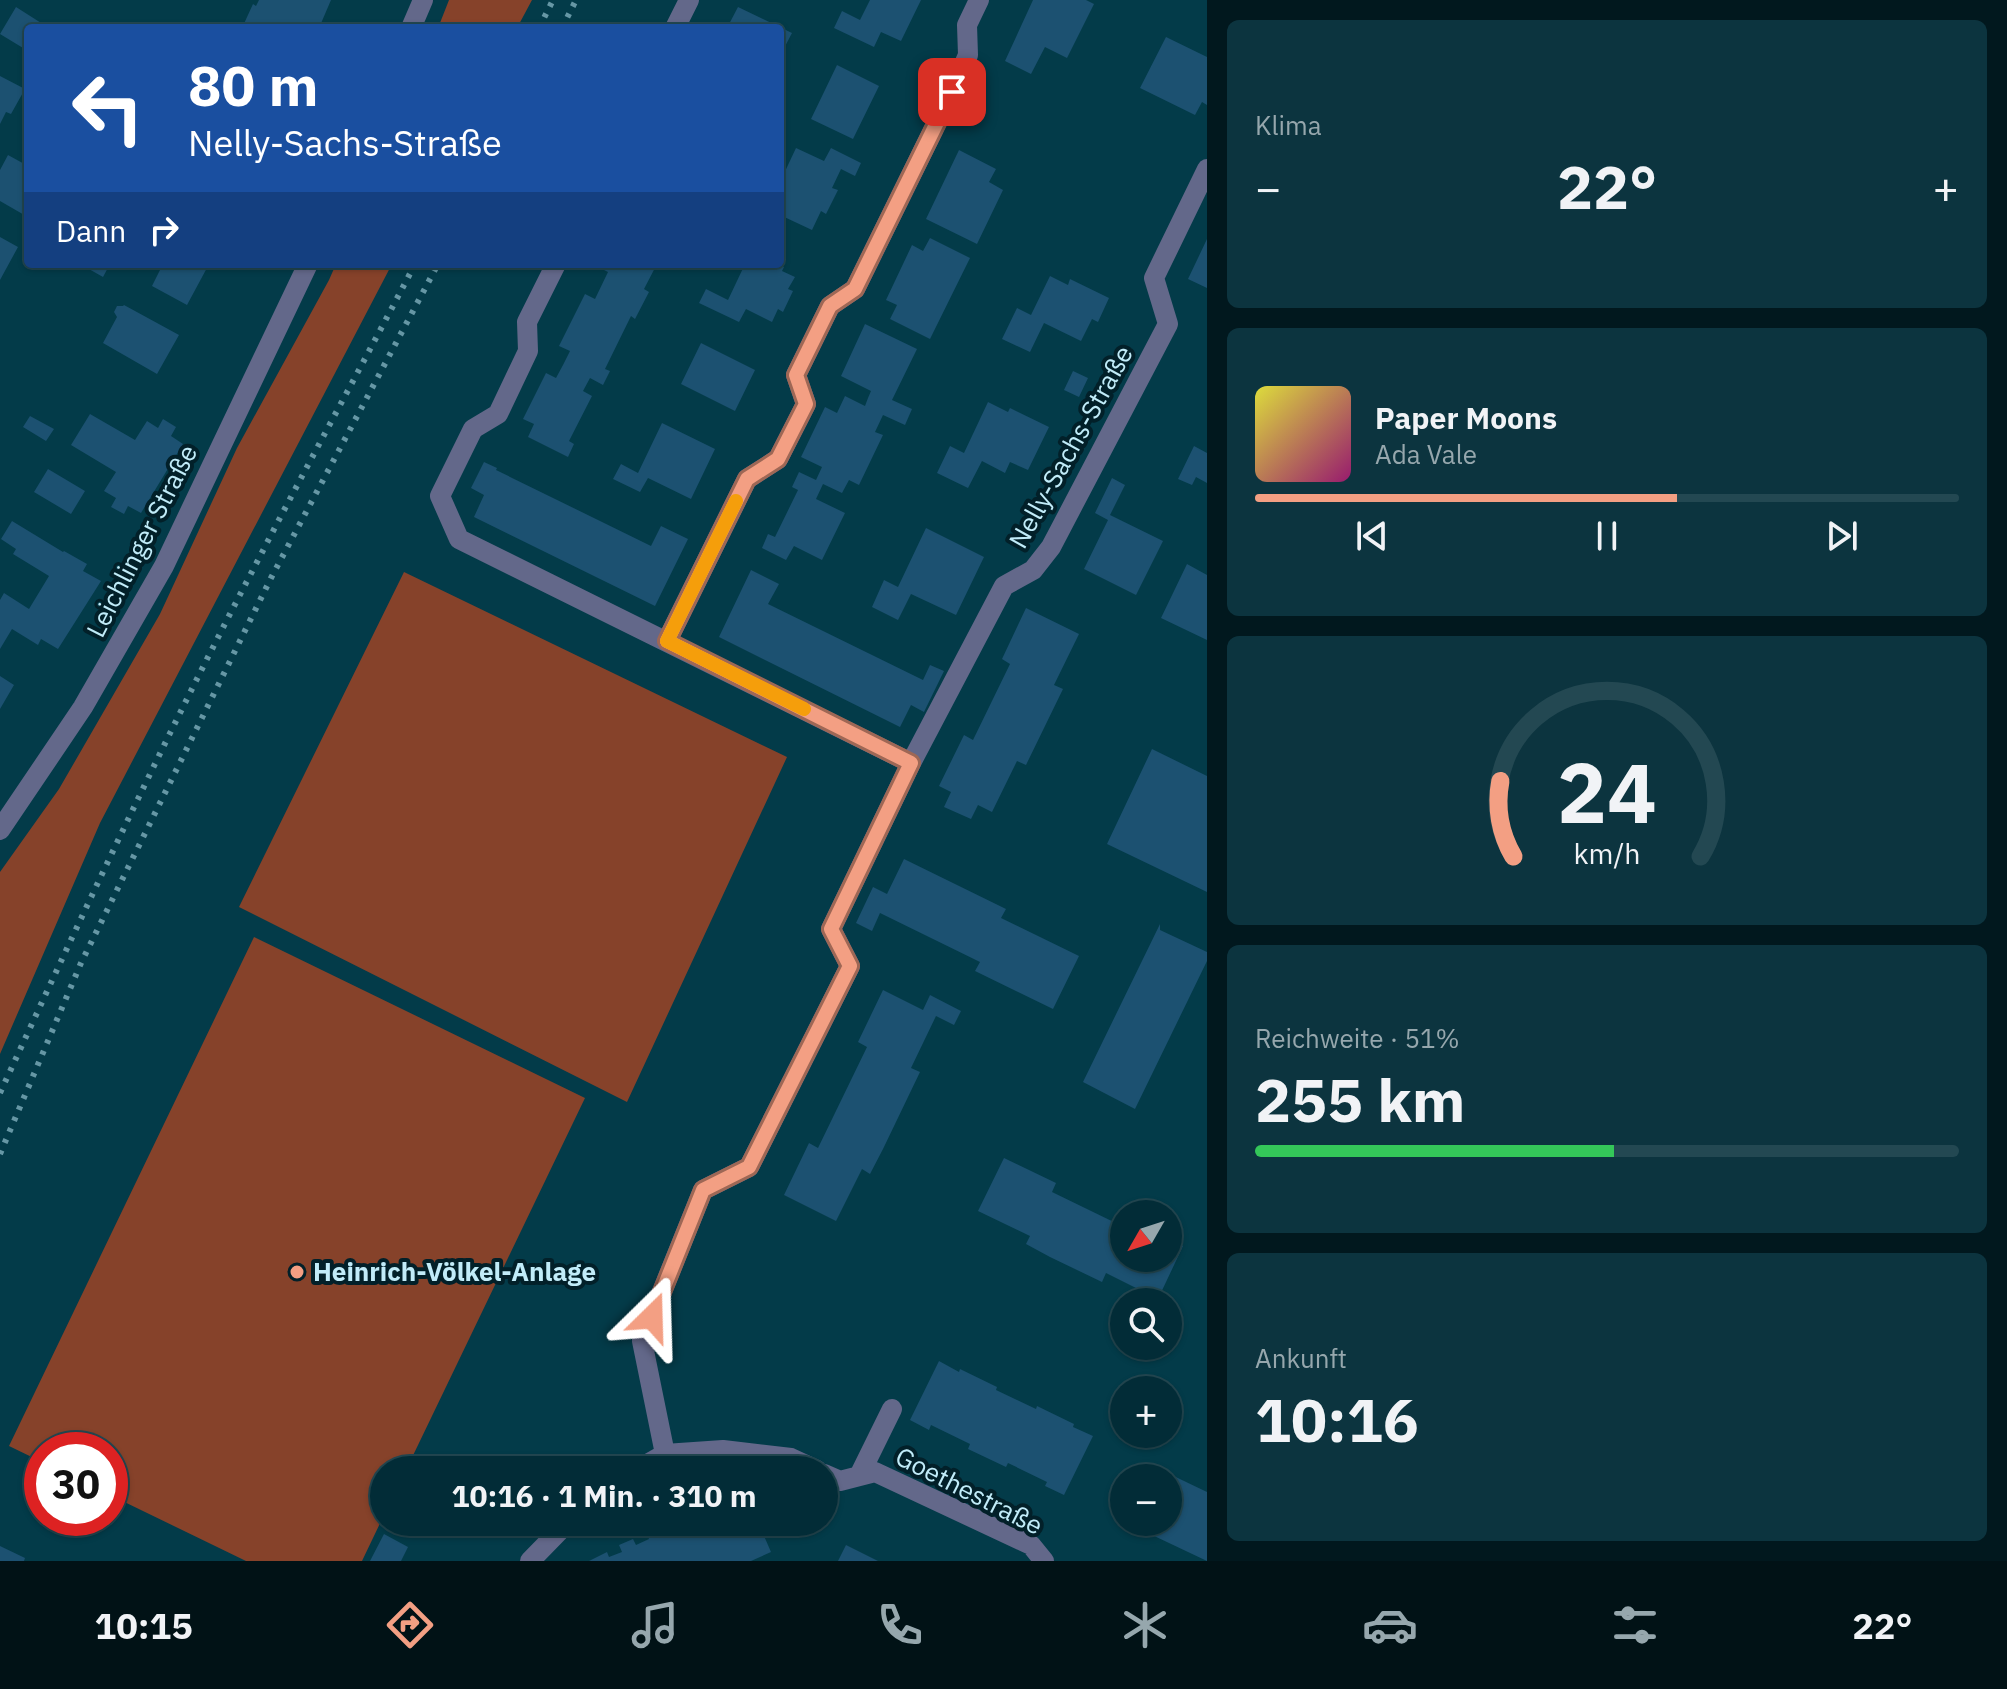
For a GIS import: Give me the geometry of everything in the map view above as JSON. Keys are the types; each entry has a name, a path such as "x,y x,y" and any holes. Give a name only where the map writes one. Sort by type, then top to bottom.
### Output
{"street":[{"path":"413,24 423,0"},
{"path":"677,24 689,0"},
{"path":"667,641 747,479 778,459 806,404 796,375 830,306 855,289 952,92 968,55 967,25 979,0"},
{"name":"Nelly-Sachs-Straße","path":"665,1454 642,1341 703,1190 749,1167 850,966 831,929 911,763 1004,586 1033,570 1051,547 1168,324 1154,278 1207,169"},
{"name":"Leichlinger Straße","path":"0,830 83,707 164,566 306,268"},
{"path":"554,268 527,322 528,351 498,414 473,429 440,496 459,539 911,763"},
{"path":"859,1476 892,1409"},
{"path":"662,1456 723,1450 774,1456"},
{"name":"Goethestraße","path":"838,1480 875,1472 1031,1545 1044,1561"},
{"path":"530,1561 554,1536"}],"shaded area":[{"path":"449,0 532,0 519,24 440,24"},
{"path":"334,268 390,268 100,823 0,1054 0,872 59,789 160,614 237,448"},
{"path":"404,572 787,757 627,1102 239,907"},
{"name":"Heinrich-Völkel-Anlage","path":"254,937 585,1098 413,1456 370,1456 370,1536 374,1536 362,1561 246,1561 128,1504 128,1432 24,1432 24,1453 9,1446"}],"building":[{"path":"259,0 331,0 321,24 244,24 253,4 256,6"},
{"path":"870,0 921,0 901,41 881,32 874,47 834,28 842,11 860,20"},
{"path":"1033,0 1086,0 1094,4 1067,58 1045,47 1031,74 1005,61"},
{"path":"16,7 43,24 24,24 24,49 0,34"},
{"path":"738,7 773,24 729,24"},
{"path":"784,29 792,33 784,48"},
{"path":"1166,37 1207,57 1207,105 1202,102 1195,115 1140,88"},
{"path":"837,65 879,86 853,139 811,119"},
{"path":"0,76 24,91 11,114 6,112 0,124"},
{"path":"796,148 824,161 831,148 861,163 855,176 841,169 832,188 838,190 826,214 821,211 812,230 784,217 784,174"},
{"path":"959,150 996,169 989,182 1003,190 977,244 926,219"},
{"path":"8,155 24,164 24,215 0,201 0,170"},
{"path":"0,237 18,247 0,280"},
{"path":"930,238 970,258 930,339 890,319 897,305 886,300 912,245 923,251"},
{"path":"1207,239 1207,288 1188,279"},
{"path":"87,268 108,268 103,277"},
{"path":"157,268 207,268 187,305 152,286 160,270"},
{"path":"600,268 655,268 644,289 649,292 635,319 631,316 605,369 610,371 603,385 590,378 583,391 592,396 569,441 574,444 568,457 528,437 534,424 523,419 546,373 556,378 570,351 559,346 585,294 595,299 608,272"},
{"path":"743,268 784,268 782,271 795,277 788,289 793,291 783,312 778,309 772,322 746,309 739,322 699,303 706,289 728,300"},
{"path":"1050,276 1068,285 1070,279 1109,298 1098,322 1092,319 1081,341 1044,323 1030,352 1002,339 1017,308 1031,315"},
{"path":"124,305 179,335 157,374 103,343 117,317 114,312 117,306"},
{"path":"865,324 917,349 892,400 912,409 905,425 883,415 875,432 883,435 859,485 849,480 842,493 823,484 816,499 845,513 822,560 794,546 786,560 762,548 768,534 775,537 798,490 792,487 799,472 816,480 822,467 801,457 825,407 837,413 845,396 865,406 871,391 841,376"},
{"path":"701,343 755,370 735,411 681,384"},
{"path":"1073,371 1088,378 1079,397 1064,390"},
{"path":"988,402 1008,412 1010,408 1049,427 1028,470 1010,462 1005,473 982,461 968,488 937,473 950,446 964,453"},
{"path":"90,414 135,440 147,421 158,428 163,419 176,427 171,436 183,444 141,513 128,506 124,514 111,507 116,498 104,491 116,472 71,445"},
{"path":"30,416 54,429 46,441 23,427"},
{"path":"662,423 715,449 691,499 648,478 640,492 613,479 621,464 638,473"},
{"path":"1194,446 1207,453 1207,483 1196,477 1192,485 1178,479"},
{"path":"484,462 651,546 661,526 688,539 655,606 474,517 484,495 471,488"},
{"path":"48,469 85,491 71,514 34,492"},
{"path":"1112,478 1125,485 1110,515 1163,541 1136,595 1084,569 1108,520 1095,513"},
{"path":"12,521 87,564 83,571 101,581 58,649 41,639 38,645 12,629 0,649 0,600 4,593 29,609 49,576 13,554 16,549 1,539"},
{"path":"926,528 984,557 956,615 911,594 898,620 872,607 884,580 898,587"},
{"path":"1187,564 1207,575 1207,640 1161,618"},
{"path":"751,570 779,584 768,604 923,680 930,665 944,671 924,712 911,705 900,727 719,637"},
{"path":"1026,608 1079,634 1054,685 1063,689 1026,765 1017,761 992,812 978,805 971,819 944,807 951,792 939,786 964,735 973,740 1010,664 1002,659"},
{"path":"0,676 14,685 0,709"},
{"path":"1152,749 1207,776 1207,892 1107,844"},
{"path":"904,859 1006,909 1001,918 1079,956 1053,1009 975,971 980,962 880,913 872,931 856,923 873,887 887,894"},
{"path":"1160,924 1160,930 1207,952 1207,961 1135,1109 1083,1082"},
{"path":"883,990 923,1010 930,995 961,1011 954,1025 936,1016 911,1068 920,1072 883,1149 870,1174 862,1169 836,1221 784,1195 809,1143 818,1148 867,1047 858,1042"},
{"path":"1004,1158 1056,1183 1052,1192 1110,1220 1110,1272 1171,1272 1163,1288 1136,1288 1106,1273 1102,1282 1026,1244 1030,1236 978,1211"},
{"path":"939,1361 997,1387 996,1390 1036,1409 1037,1406 1074,1424 1073,1427 1093,1436 1064,1495 1045,1486 1047,1482 1008,1463 1006,1467 968,1449 970,1444 931,1425 929,1430 910,1420"},
{"path":"1182,1480 1207,1492 1207,1561 1154,1536 1182,1536"},
{"path":"383,1536 408,1547 401,1561 370,1561"},
{"path":"648,1536 764,1536 771,1552 751,1561 589,1561 607,1552 609,1557 622,1552 619,1545 633,1539 636,1545 649,1539"},
{"path":"846,1545 878,1561 838,1561"},
{"path":"0,1546 25,1558 24,1561 0,1561"}],"railway":[{"path":"541,24 553,0"},
{"path":"564,24 576,0"},
{"path":"0,1093 189,695 413,268"},
{"path":"0,1154 81,963 271,578 436,268"}],"slow traffic":[{"path":"736,501 667,641 804,709"}],"place":[{"name":"Heinrich-Völkel-Anlage","path":"297,1272"}],"route":[{"path":"652,1317 703,1190 749,1167 850,966 831,929 911,763 667,641 747,479 778,459 806,404 796,375 830,306 855,289 952,92"}]}
